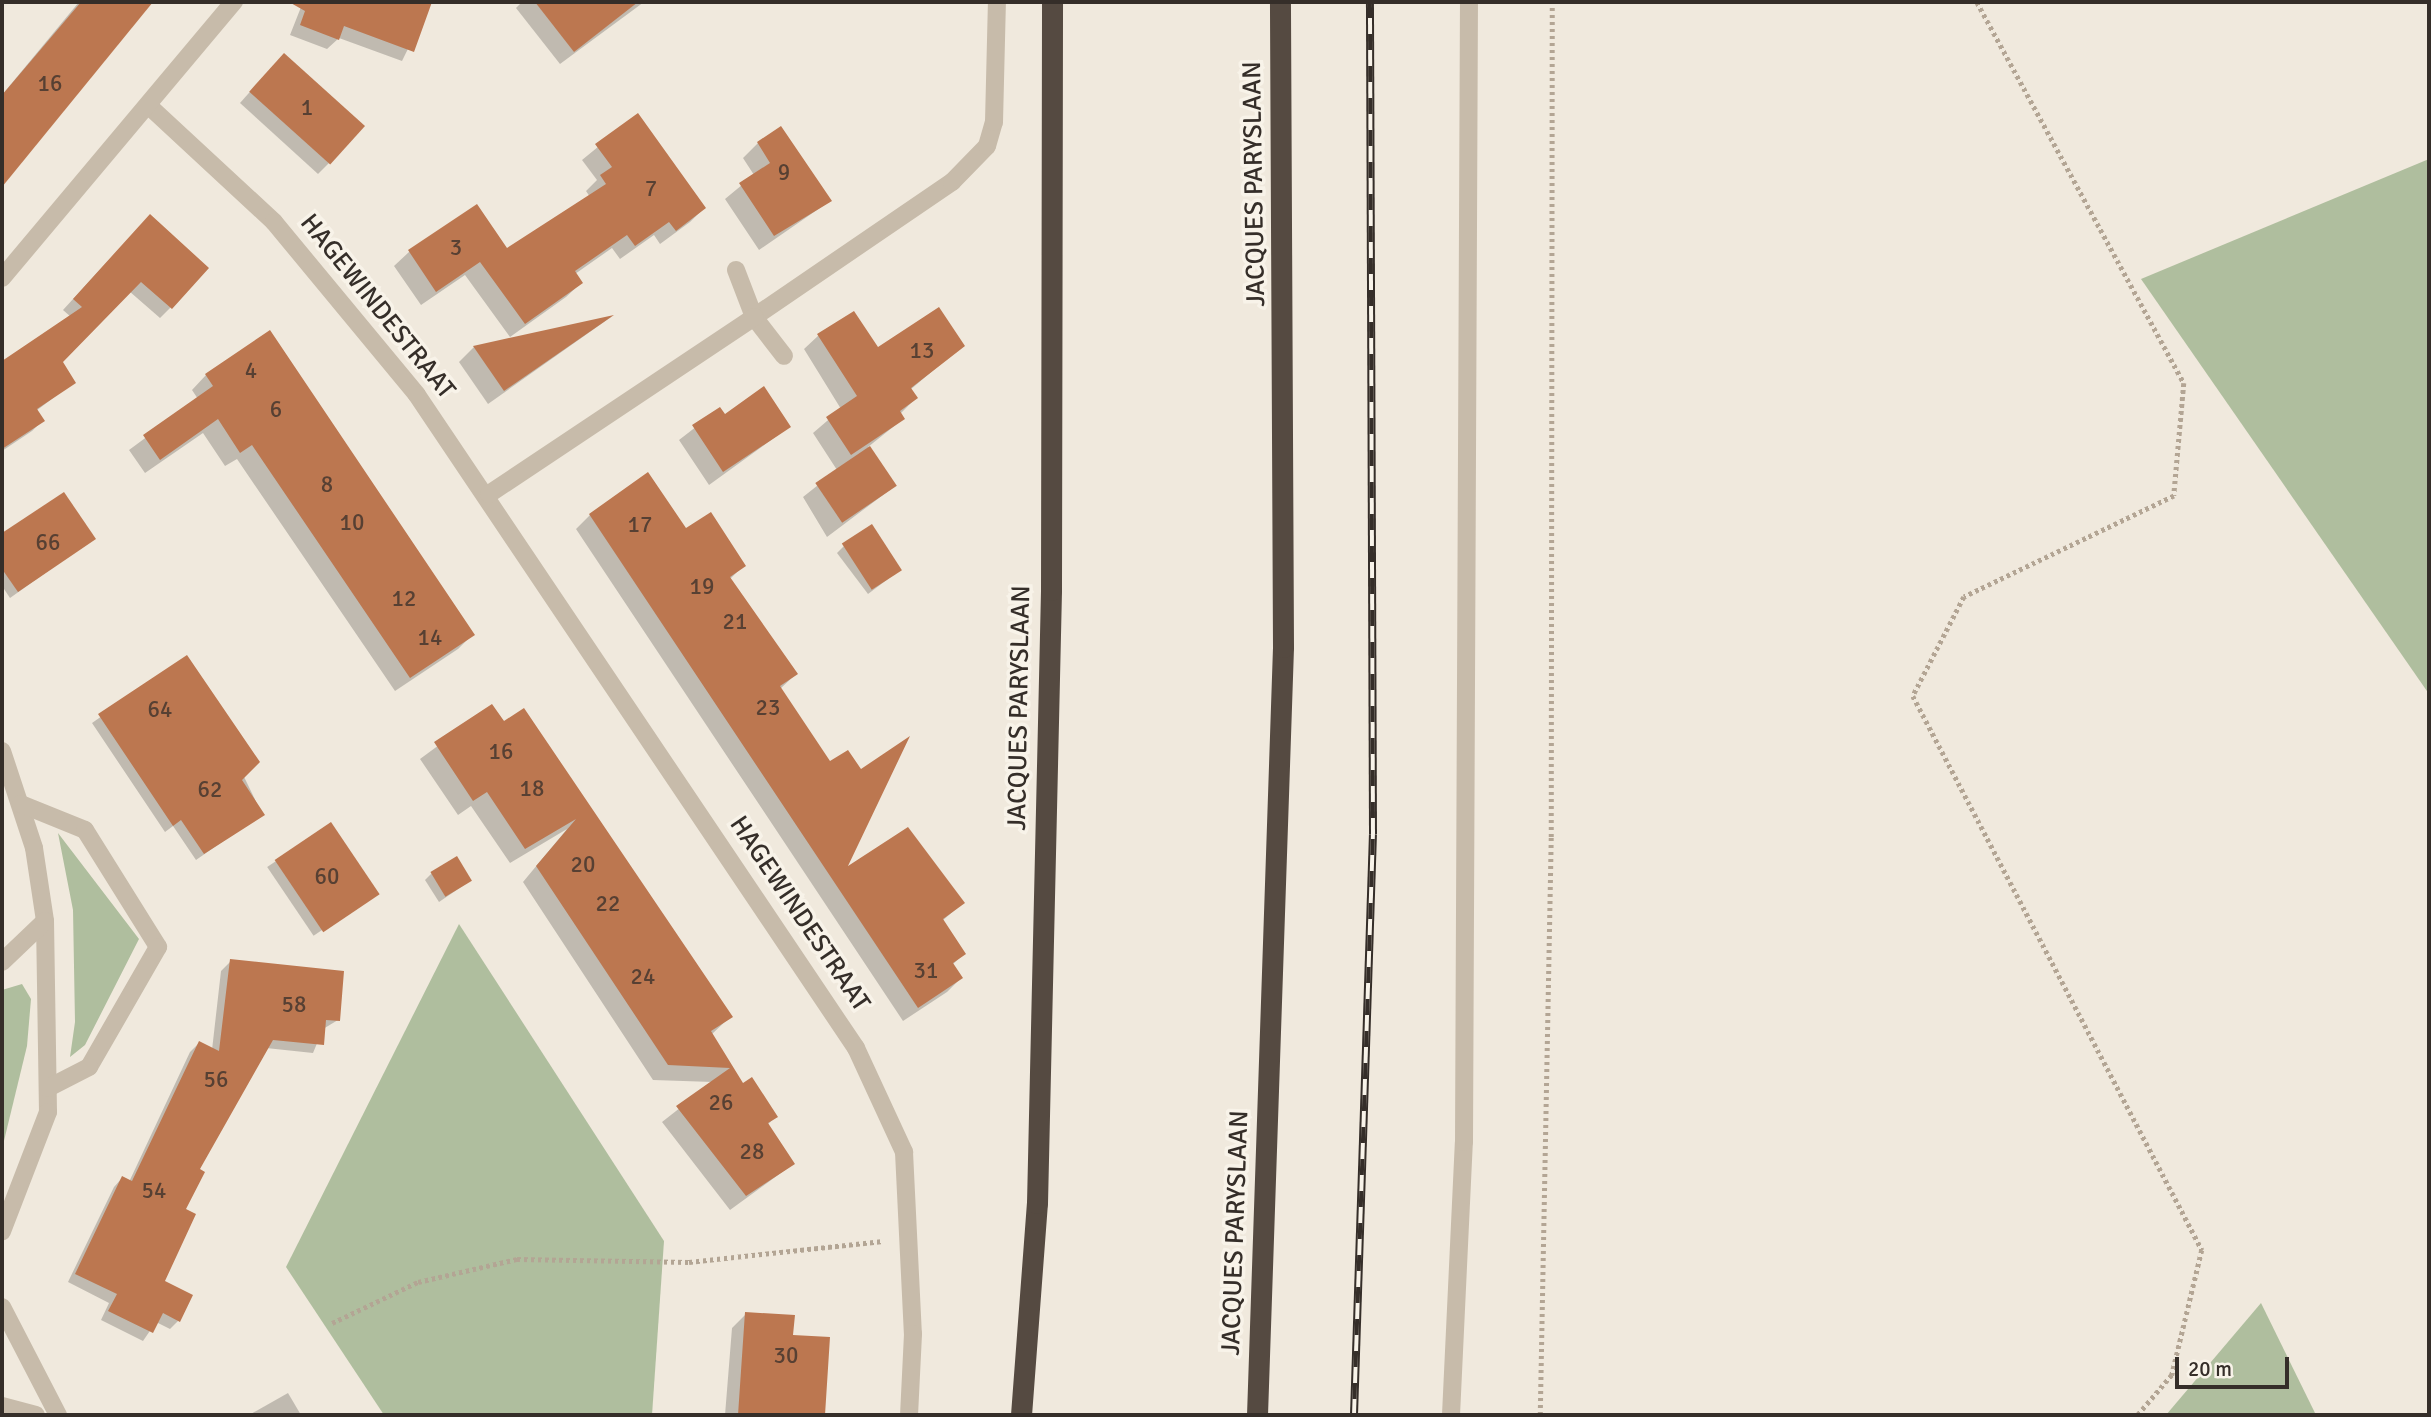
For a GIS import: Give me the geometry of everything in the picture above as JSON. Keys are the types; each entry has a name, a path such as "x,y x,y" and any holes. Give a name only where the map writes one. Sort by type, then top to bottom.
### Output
{"highway":[{"name":"JACQUES PARYSLAAN","path":"1021,1415 1037,1203 1051,618 1052,2"},
{"name":"JACQUES PARYSLAAN","path":"1257,1415 1283,647 1280,2"}],"street":[{"path":"2,278 150,107 234,2"},
{"path":"489,494 952,182 987,146 994,122 997,2"},
{"path":"1451,1415 1464,1142 1469,2"},
{"name":"HAGEWINDESTRAAT","path":"150,107 274,222 346,303 489,494 856,1048 904,1152 910,1238 909,1415"},
{"path":"736,270 754,317 785,356"},
{"path":"2,751 21,804 45,921 48,1088 48,1112 9,1201 2,1231"},
{"path":"21,804 85,830 158,947 89,1067 48,1088"},
{"path":"2,962 45,921"},
{"path":"2,1307 58,1415"},
{"path":"2,1406 36,1415"}],"path":[{"path":"1540,1415 1551,837 1552,2"},
{"path":"1977,2 2184,383 2174,496 1965,597 1913,696 2202,1250 2172,1375 2138,1415"},
{"path":"332,1323 418,1282 517,1259 689,1262 910,1238"}],"green space":[{"path":"2429,159 2429,694 2141,279"},
{"path":"58,833 139,939 85,1045 70,1057 75,1022 73,910"},
{"path":"459,924 664,1241 652,1415 384,1415 286,1267"},
{"path":"22,984 31,999 27,1046 2,1149 2,990"},
{"path":"2261,1303 2316,1415 2166,1415"}],"building":[{"path":"81,2 153,2 2,187 2,95"},
{"path":"289,2 432,2 414,52 344,26 339,40 300,25 305,11"},
{"path":"535,2 638,2 574,52"},
{"path":"284,53 365,126 330,165 249,92"},
{"path":"638,113 706,208 676,231 669,222 635,246 627,235 575,271 583,283 525,324 480,262 436,292 408,250 477,204 507,248 606,184 600,175 612,167 595,144"},
{"path":"781,126 832,201 774,236 739,183 770,163 757,142"},
{"path":"150,214 209,268 172,309 141,282 63,362 76,383 37,409 45,421 2,449 2,361 82,307 73,299"},
{"path":"939,307 965,346 911,388 918,398 900,411 905,419 851,455 826,417 857,396 817,334 854,311 878,347"},
{"path":"614,315 504,391 473,346"},
{"path":"270,330 475,635 410,678 252,445 240,453 218,419 160,460 143,435 213,386 205,374"},
{"path":"764,386 791,427 723,472 692,425 720,407 725,414"},
{"path":"870,446 897,486 842,523 815,483"},
{"path":"648,472 686,528 711,512 746,566 730,577 798,674 780,686 830,761 848,750 861,769 910,736 848,866 908,827 965,903 943,919 966,954 953,963 963,978 918,1008 589,514"},
{"path":"64,492 96,539 18,592 2,569 2,533"},
{"path":"872,524 902,570 872,590 842,544"},
{"path":"187,655 260,762 242,780 265,815 204,854 181,820 173,826 98,714"},
{"path":"492,704 504,721 524,708 733,1017 711,1031 743,1083 752,1077 778,1117 768,1123 795,1164 746,1196 676,1106 730,1068 668,1065 536,866 576,819 525,849 487,792 473,801 434,742"},
{"path":"331,822 380,894 323,932 275,860"},
{"path":"457,856 472,881 445,897 430,872"},
{"path":"230,959 344,971 340,1021 326,1020 324,1045 273,1040 200,1169 205,1172 186,1209 196,1214 165,1281 193,1295 180,1322 163,1313 153,1333 108,1311 117,1294 75,1274 122,1176 132,1181 199,1041 219,1051"},
{"path":"745,1312 795,1315 793,1335 830,1337 825,1415 738,1415"}],"railway":[{"path":"1354,1415 1373,834 1370,2"}]}
